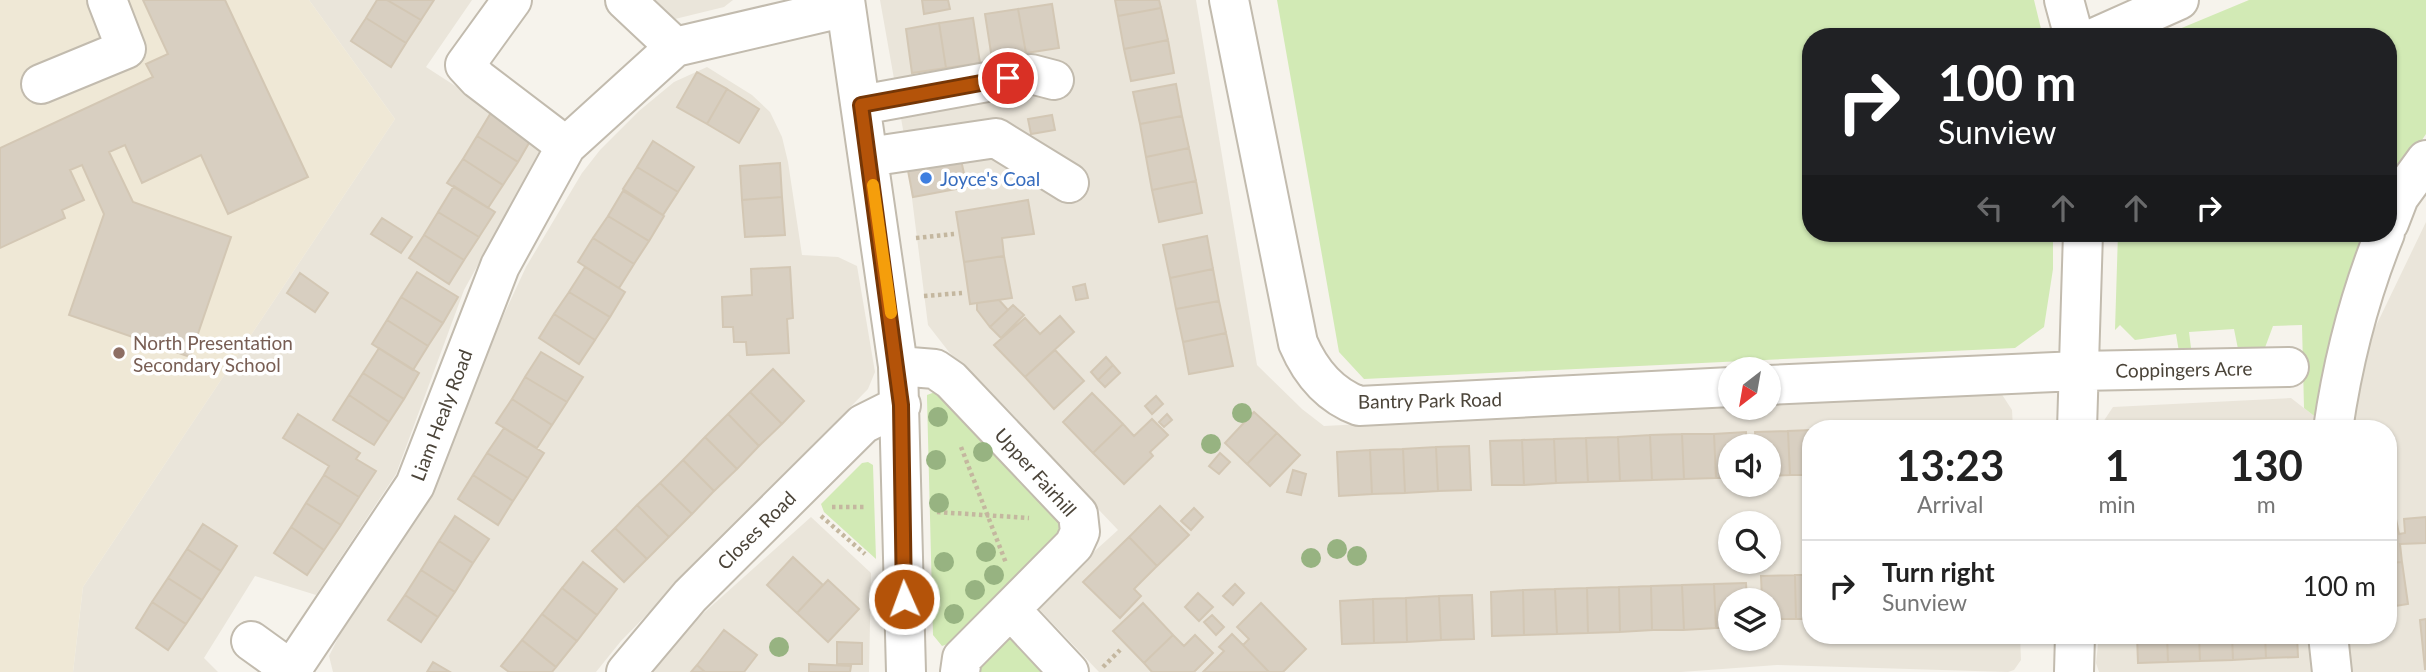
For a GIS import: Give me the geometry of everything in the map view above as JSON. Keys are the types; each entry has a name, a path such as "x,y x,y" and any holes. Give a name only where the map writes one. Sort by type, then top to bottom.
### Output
{"street":[{"path":"41,84 125,49 107,0"},
{"path":"512,0 465,65 478,79 566,145"},
{"path":"625,0 675,47"},
{"name":"Bantry Park Road","path":"1229,0 1298,343 1305,359 1333,393 1359,405 1718,388"},
{"path":"2064,0 2072,28"},
{"path":"2116,28 2179,0"},
{"path":"845,4 898,366 906,672"},
{"name":"Liam Healy Road","path":"251,641 292,671 415,485 500,266 566,145 675,47 845,4"},
{"path":"861,105 1031,74 1054,80"},
{"path":"868,157 996,138 1069,183"},
{"path":"2397,202 2426,160"},
{"path":"2077,420 2083,242"},
{"path":"2334,420 2343,365 2363,288 2381,242"},
{"name":"Upper Fairhill","path":"898,366 935,369 951,380 1078,514 1080,522 1074,545 962,658 960,672"},
{"name":"Coppingers Acre","path":"2078,371 2290,367"},
{"path":"1782,385 2078,371"},
{"name":"Closes Road","path":"625,672 690,596 863,424 901,405"},
{"path":"1016,605 1069,672"},
{"path":"2074,672 2075,644"},
{"path":"2329,644 2332,672"}],"path":[{"path":"908,239 954,234"},
{"path":"915,297 962,293"},
{"path":"959,441 988,514 1016,605"},
{"path":"824,507 879,506"},
{"path":"925,512 1080,522"},
{"path":"820,515 870,558"},
{"path":"1099,672 1120,650"}],"shaded area":[{"name":"North Presentation Secondary School","path":"0,0 309,0 395,119 83,587 73,672 0,672"},
{"path":"309,0 472,0 426,67 545,144 464,290 396,474 316,595 255,576 204,658 218,672 73,672 83,587 395,119"},
{"path":"643,0 733,0 724,7 675,19 658,14"},
{"path":"880,0 1196,0 1257,365 1302,409 1324,426 1718,406 1718,420 1782,420 1782,402 2001,393 2012,410 2013,420 1802,420 1802,644 2020,644 2021,660 2014,670 2008,672 1777,665 1681,672 1099,672 1038,608 1055,587 1118,530 949,352 928,325 904,135"},
{"path":"707,67 752,95 770,112 782,137 788,162 802,255 838,257 857,266 875,372 868,389 621,641 596,672 333,672 329,656 340,634 435,485 480,366 526,267 582,173 600,150 639,111 674,82"},
{"path":"2426,222 2426,672 2339,672 2338,644 2397,644 2397,420 2342,420 2348,384"},
{"path":"2291,398 2318,419 2104,420 2113,407"},
{"path":"811,517 871,573 869,672 653,672 687,628"},
{"path":"2098,644 2312,644 2315,672 2099,672 2096,663"}],"green space":[{"path":"1277,0 2034,0 2041,28 1802,28 1802,242 2053,242 2053,269 2044,327 2015,348 1782,359 1718,357 1718,362 1364,379 1339,352"},
{"path":"2249,0 2426,0 2426,134 2397,177 2397,28 2182,28"},
{"path":"2118,242 2363,242 2318,419 2304,408 2302,325 2273,326 2263,353 2239,354 2234,329 2189,332 2192,356 2180,358 2176,334 2135,340 2120,325 2115,330"},
{"path":"935,392 948,396 1049,504 1060,524 1060,534 951,643 942,646 933,635 927,395"},
{"path":"862,463 873,465 876,559 824,512 821,504"},
{"path":"1014,632 1055,672 970,672"}],"building":[{"path":"143,0 225,0 308,177 228,214 201,155 142,183 125,145 109,152 133,202 231,237 190,357 69,315 104,214 82,165 70,170 84,200 62,210 65,218 0,248 0,148 153,77 146,64 168,54"},
{"path":"377,0 387,0 421,20 406,43 366,18"},
{"path":"387,0 434,0 421,20"},
{"path":"922,0 948,0 950,9 924,14"},
{"path":"1115,0 1159,0 1161,8 1118,16"},
{"path":"1052,4 1059,48 1026,53 1018,9"},
{"path":"1161,8 1168,40 1124,49 1118,16"},
{"path":"1018,9 1026,53 992,59 985,14"},
{"path":"366,18 406,43 391,67 351,41"},
{"path":"973,18 980,63 946,68 939,23"},
{"path":"939,23 946,68 912,73 906,29"},
{"path":"1168,40 1174,73 1131,81 1124,49"},
{"path":"697,72 727,89 707,124 677,107"},
{"path":"1176,84 1182,116 1140,124 1133,92"},
{"path":"727,89 759,109 739,143 707,124"},
{"path":"492,111 533,136 518,162 477,136"},
{"path":"1052,115 1055,130 1031,134 1028,119"},
{"path":"1182,116 1189,148 1146,157 1140,124"},
{"path":"477,136 518,162 503,185 463,159"},
{"path":"653,141 694,167 678,192 637,167"},
{"path":"1189,148 1196,181 1152,190 1146,157"},
{"path":"959,151 967,187 913,197 906,160"},
{"path":"463,159 503,185 488,208 447,183"},
{"path":"780,163 782,197 742,200 740,166"},
{"path":"637,167 678,192 663,215 623,189"},
{"path":"1196,181 1202,213 1159,222 1152,190"},
{"path":"454,186 495,212 479,237 438,212"},
{"path":"623,191 664,216 649,241 608,216"},
{"path":"782,197 785,235 745,237 742,200"},
{"path":"1028,200 1034,234 1002,238 1004,256 964,262 956,212"},
{"path":"438,212 479,237 464,260 424,235"},
{"path":"608,216 649,241 634,264 593,238"},
{"path":"382,218 412,237 401,253 371,234"},
{"path":"424,235 464,260 449,284 409,258"},
{"path":"1207,236 1213,269 1170,278 1163,245"},
{"path":"593,238 634,264 619,288 578,262"},
{"path":"1004,256 1012,298 970,304 964,262"},
{"path":"585,267 625,292 610,317 569,292"},
{"path":"790,267 793,318 787,319 789,353 747,355 746,342 734,342 733,327 723,327 722,297 752,295 751,269"},
{"path":"1213,269 1219,301 1176,309 1170,278"},
{"path":"417,272 458,297 443,323 401,297"},
{"path":"300,273 328,293 315,312 287,293"},
{"path":"1085,284 1088,298 1076,300 1073,287"},
{"path":"569,292 610,317 595,340 554,314"},
{"path":"401,297 443,323 428,346 387,320"},
{"path":"999,300 1008,310 990,327 977,310 977,303"},
{"path":"1219,301 1226,333 1183,342 1176,309"},
{"path":"1013,305 1024,315 1001,338 990,327"},
{"path":"554,314 595,340 579,364 539,338"},
{"path":"1060,316 1074,332 1025,377 994,345 1025,318 1040,334"},
{"path":"387,320 428,346 413,370 372,344"},
{"path":"1226,333 1233,366 1189,374 1183,342"},
{"path":"379,348 419,373 404,399 363,373"},
{"path":"1055,350 1084,381 1054,409 1025,377"},
{"path":"541,352 583,377 567,402 525,377"},
{"path":"1106,357 1113,365 1098,380 1091,372"},
{"path":"1113,365 1120,373 1105,387 1098,380"},
{"path":"773,369 804,401 782,424 750,392"},
{"path":"363,373 404,399 389,422 349,395"},
{"path":"525,377 567,402 552,425 512,399"},
{"path":"750,392 782,424 759,446 728,414"},
{"path":"1092,393 1123,424 1093,453 1063,422"},
{"path":"349,395 389,422 374,445 333,420"},
{"path":"1156,396 1163,404 1152,414 1145,406"},
{"path":"512,399 552,425 537,448 496,423"},
{"path":"1254,412 1277,433 1247,464 1225,443"},
{"path":"298,414 360,453 356,459 376,471 359,497 324,475 329,466 283,438"},
{"path":"728,414 759,446 737,469 705,437"},
{"path":"1167,414 1172,420 1164,427 1159,422"},
{"path":"1152,419 1168,435 1150,452 1153,456 1124,484 1093,453 1123,424 1134,436"},
{"path":"504,428 544,453 528,478 487,453"},
{"path":"1802,430 1802,475 1790,475 1788,431"},
{"path":"1788,431 1790,475 1781,475 1781,434 1755,432"},
{"path":"1746,432 1718,434 1718,478 1716,478 1714,434"},
{"path":"1277,433 1300,455 1270,486 1247,464"},
{"path":"1682,434 1684,479 1652,480 1650,435"},
{"path":"1682,434 1714,434 1716,478 1684,479"},
{"path":"1650,435 1652,480 1620,481 1618,437"},
{"path":"705,437 737,469 714,491 683,460"},
{"path":"1618,437 1620,481 1588,482 1586,438"},
{"path":"1586,438 1588,482 1556,483 1554,439"},
{"path":"1554,439 1556,483 1524,485 1522,440"},
{"path":"1522,440 1524,485 1492,485 1490,441"},
{"path":"1469,446 1471,490 1438,491 1436,447"},
{"path":"1436,447 1438,491 1405,493 1403,449"},
{"path":"1403,449 1405,493 1372,494 1370,450"},
{"path":"1370,450 1372,494 1339,496 1337,452"},
{"path":"487,453 528,478 513,501 473,475"},
{"path":"1220,453 1230,462 1219,474 1209,466"},
{"path":"683,460 714,491 692,514 660,483"},
{"path":"1293,470 1306,474 1301,495 1287,492"},
{"path":"324,475 359,497 341,525 306,503"},
{"path":"473,475 513,501 498,525 458,499"},
{"path":"660,483 692,514 669,537 637,505"},
{"path":"306,503 341,525 324,550 291,527"},
{"path":"637,505 669,537 647,559 615,528"},
{"path":"1160,506 1189,535 1157,566 1129,537"},
{"path":"1194,508 1203,517 1191,530 1181,521"},
{"path":"455,516 489,539 473,563 439,541"},
{"path":"2426,517 2426,543 2400,544 2402,562 2397,562 2397,524 2399,534 2405,533 2404,519"},
{"path":"203,524 237,546 221,571 187,549"},
{"path":"291,527 324,550 307,575 274,553"},
{"path":"615,528 647,559 624,582 592,551"},
{"path":"1129,537 1157,566 1134,589 1141,596 1120,618 1083,582"},
{"path":"439,541 473,563 455,592 421,570"},
{"path":"187,549 221,571 202,600 168,578"},
{"path":"793,557 823,585 797,613 767,585"},
{"path":"583,562 617,589 597,615 562,588"},
{"path":"2397,562 2402,562 2408,604 2397,606"},
{"path":"421,570 455,592 438,617 405,595"},
{"path":"1795,575 1802,575 1802,619 1796,619"},
{"path":"1795,575 1796,619 1781,619 1781,588 1762,588 1761,576"},
{"path":"168,578 202,600 186,624 152,602"},
{"path":"828,580 859,609 828,642 797,613"},
{"path":"1746,583 1746,588 1718,588 1718,628 1716,628 1714,584"},
{"path":"1235,584 1244,593 1233,605 1223,596"},
{"path":"1714,584 1716,628 1684,630 1682,585"},
{"path":"1682,585 1684,630 1652,630 1651,586"},
{"path":"1651,586 1652,630 1620,632 1619,587"},
{"path":"1619,587 1620,632 1588,633 1587,588"},
{"path":"562,588 597,615 577,641 542,614"},
{"path":"1587,588 1588,633 1557,634 1555,589"},
{"path":"1555,589 1557,634 1524,635 1523,590"},
{"path":"1523,590 1524,635 1492,636 1491,592"},
{"path":"1198,593 1213,607 1199,621 1185,607"},
{"path":"405,595 438,617 421,642 388,620"},
{"path":"1472,595 1474,639 1441,640 1439,596"},
{"path":"1439,596 1441,640 1407,642 1406,598"},
{"path":"1406,598 1407,642 1374,643 1373,599"},
{"path":"1373,599 1374,643 1342,644 1340,601"},
{"path":"152,602 186,624 168,650 136,628"},
{"path":"1143,603 1173,635 1144,663 1113,631"},
{"path":"1261,603 1306,649 1283,672 1269,672 1243,645 1249,639 1237,627"},
{"path":"542,614 577,641 556,667 522,640"},
{"path":"1212,615 1224,627 1216,635 1204,622"},
{"path":"2426,619 2426,669 2425,669 2420,620"},
{"path":"724,630 757,655 744,672 705,672 697,665"},
{"path":"1232,634 1269,672 1203,672 1224,651 1219,647"},
{"path":"1173,635 1184,646 1195,635 1213,653 1194,672 1152,672 1144,663"},
{"path":"522,640 556,667 552,672 509,672 501,666"},
{"path":"837,642 862,643 862,664 837,664"},
{"path":"2137,644 2167,644 2168,662 2138,663"},
{"path":"2167,644 2199,644 2200,661 2168,662"},
{"path":"2199,644 2232,644 2233,660 2200,661"},
{"path":"2232,644 2265,644 2266,658 2233,660"},
{"path":"2265,644 2297,644 2298,657 2266,658"},
{"path":"433,662 450,672 427,672"},
{"path":"809,664 851,666 850,672 809,672"},
{"path":"697,665 705,672 691,672"}],"slow traffic":[{"path":"873,185 891,313"}],"place":[{"name":"Joyce's Coal","path":"926,178"},
{"name":"North Presentation Secondary School","path":"119,353"}],"route":[{"path":"904,599 898,366 861,105 1008,78"}]}
